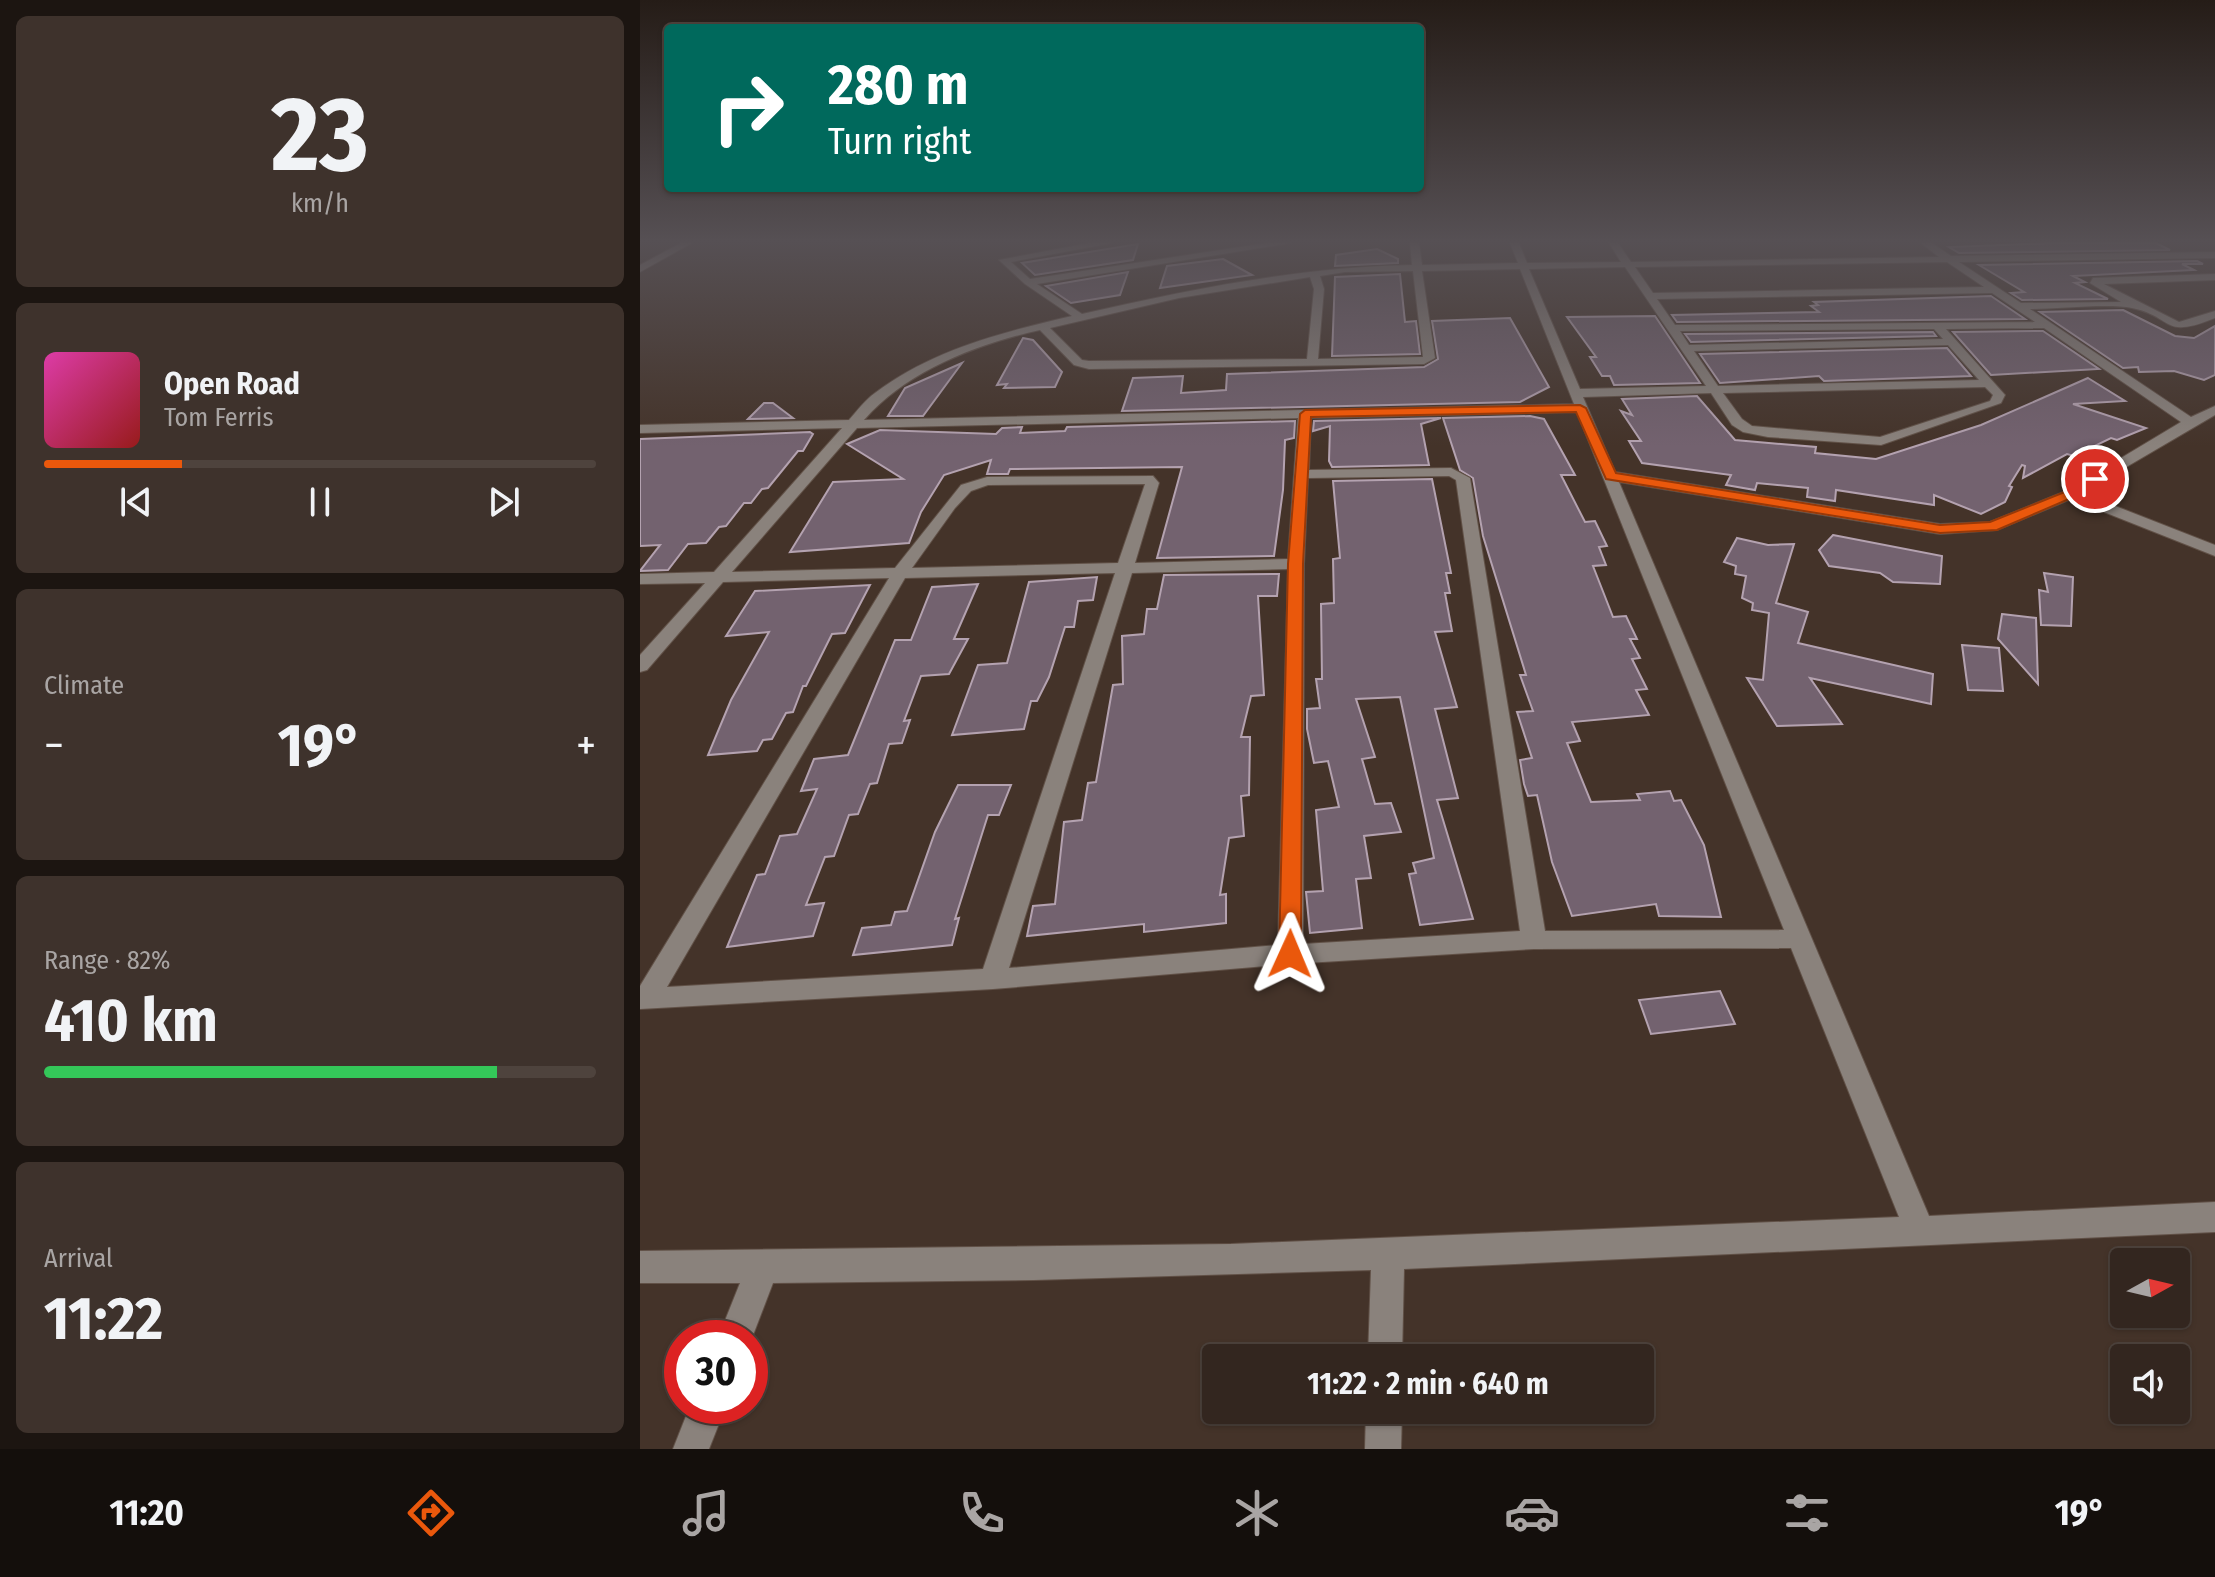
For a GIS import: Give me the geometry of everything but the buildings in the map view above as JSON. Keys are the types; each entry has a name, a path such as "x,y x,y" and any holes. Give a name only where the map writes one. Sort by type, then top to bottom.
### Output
{"street":[{"path":"1070,311 1081,318"},
{"path":"640,666 878,396 915,372 973,344 1112,311"},
{"path":"1312,364 1317,311"},
{"path":"1042,326 1078,363 1089,365 1416,362 1429,358 1423,311"},
{"path":"1541,311 1920,1231"},
{"path":"1659,311 1712,389 1737,422 1748,429 1871,442 1889,440 1995,403 1999,395 1991,383 1937,326"},
{"path":"2024,311 2190,422"},
{"path":"2146,311 2177,325 2188,325 2215,314"},
{"path":"1672,328 2045,325"},
{"path":"1685,348 1954,342"},
{"path":"640,429 1305,414 1578,400 1712,389 1991,383"},
{"path":"1611,476 1940,529 1992,527 2071,494 2215,410"},
{"path":"1290,954 1296,564 1305,414"},
{"path":"1301,474 1451,472 1463,478 1534,940"},
{"path":"643,999 900,573 966,488 976,483 1148,479 1152,483 1122,568 993,979"},
{"path":"2071,494 2215,551"},
{"path":"640,579 1296,564"},
{"path":"643,999 993,979 1290,954 1534,940 1801,939"},
{"path":"640,1267 762,1268 1388,1254 2215,1217"},
{"path":"1385,1344 1388,1254"},
{"path":"742,1320 762,1268"},
{"path":"691,1449 701,1424"},
{"path":"1383,1449 1384,1424"}],"route":[{"path":"1290,954 1296,564 1305,414 1580,408 1611,476 1940,529 1992,527 2071,494 2095,479"}]}
